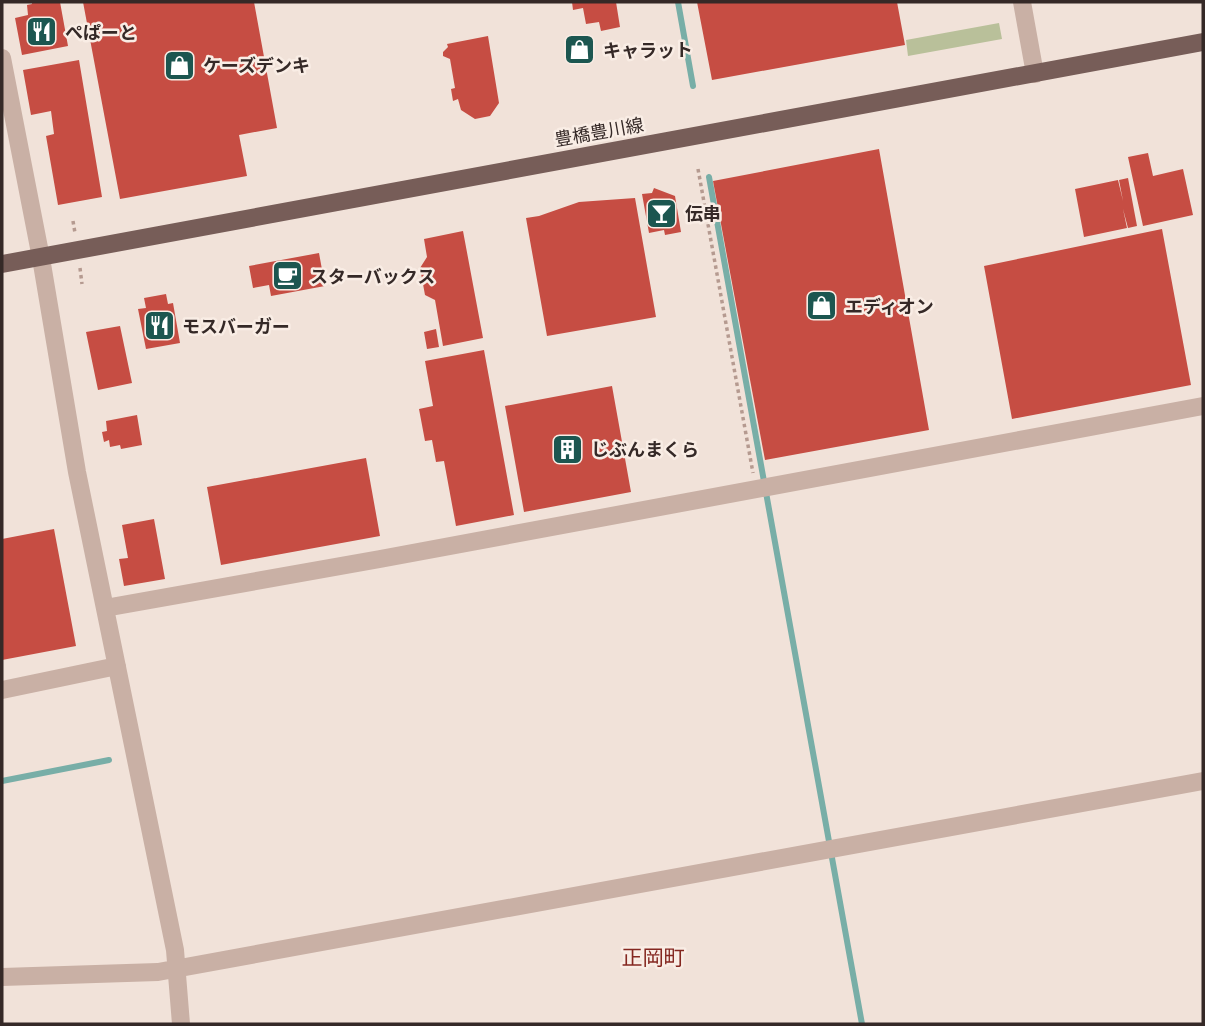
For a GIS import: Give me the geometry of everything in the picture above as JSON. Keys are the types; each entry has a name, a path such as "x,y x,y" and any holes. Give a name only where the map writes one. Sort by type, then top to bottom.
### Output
{"main road":[{"name":"豊橋豊川線","path":"2,264 1203,43"}],"street":[{"path":"1022,2 1035,74"},
{"path":"2,58 41,258 77,472 175,950 181,1024"},
{"path":"105,608 1203,406"},
{"path":"2,690 117,666"},
{"path":"2,977 158,972 1203,781"}],"path":[{"path":"698,169 761,487"}],"green space":[{"path":"999,23 1002,39 908,56 906,40"}],"building":[{"name":"ぺぱーと","path":"32,2 60,2 68,46 22,55 15,18 28,15 27,5"},
{"name":"ケーズデンキ","path":"83,2 254,2 277,128 239,135 247,176 120,199"},
{"path":"572,2 616,2 620,27 601,31 599,22 586,24 583,8 573,10"},
{"path":"697,2 897,2 905,45 712,80"},
{"path":"488,36 499,103 490,116 475,119 461,110 458,99 453,101 451,89 455,88 450,59 443,56 443,52 448,47 447,44"},
{"path":"79,60 102,197 58,205 46,136 54,134 51,111 31,115 23,70"},
{"name":"エディオン","path":"879,149 929,430 765,460 713,181"},
{"path":"1148,153 1153,176 1183,169 1193,215 1143,226 1128,157"},
{"path":"1128,178 1137,226 1128,228 1123,209 1127,228 1084,237 1075,189 1118,180 1123,201 1119,180"},
{"name":"伝串","path":"654,188 675,196 681,232 665,235 664,230 649,233 642,194 652,193"},
{"path":"635,198 656,317 547,336 526,218 579,202"},
{"path":"1162,229 1191,385 1012,419 984,266"},
{"path":"463,231 483,338 443,346 435,300 425,295 420,268 427,257 424,239"},
{"name":"スターバックス","path":"319,253 325,286 271,296 269,285 253,288 249,266"},
{"name":"モスバーガー","path":"166,294 168,304 173,303 180,343 146,349 138,309 146,308 144,298"},
{"path":"120,326 132,383 98,390 86,332"},
{"path":"436,329 439,347 427,349 424,332"},
{"path":"484,350 514,515 456,526 444,461 436,462 432,440 425,441 419,409 433,406 425,361"},
{"name":"じぶんまくら","path":"612,386 631,492 524,512 505,406"},
{"path":"137,415 142,445 121,449 120,445 110,447 109,440 104,442 102,432 107,431 106,421"},
{"path":"366,458 380,536 221,565 207,487"},
{"path":"154,519 165,579 124,586 119,559 128,558 122,525"},
{"path":"54,529 76,646 2,660 2,539"}],"waterway":[{"path":"678,2 693,86"},
{"path":"709,177 862,1024"},
{"path":"2,781 109,760"}],"place":[{"name":"ぺぱーと","path":"42,32"},
{"name":"キャラット","path":"580,50"},
{"name":"ケーズデンキ","path":"180,65"},
{"name":"伝串","path":"662,213"},
{"name":"スターバックス","path":"287,276"},
{"name":"エディオン","path":"822,306"},
{"name":"モスバーガー","path":"159,326"},
{"name":"じぶんまくら","path":"568,449"}],"district":[{"name":"正岡町","path":"653,957"}]}
